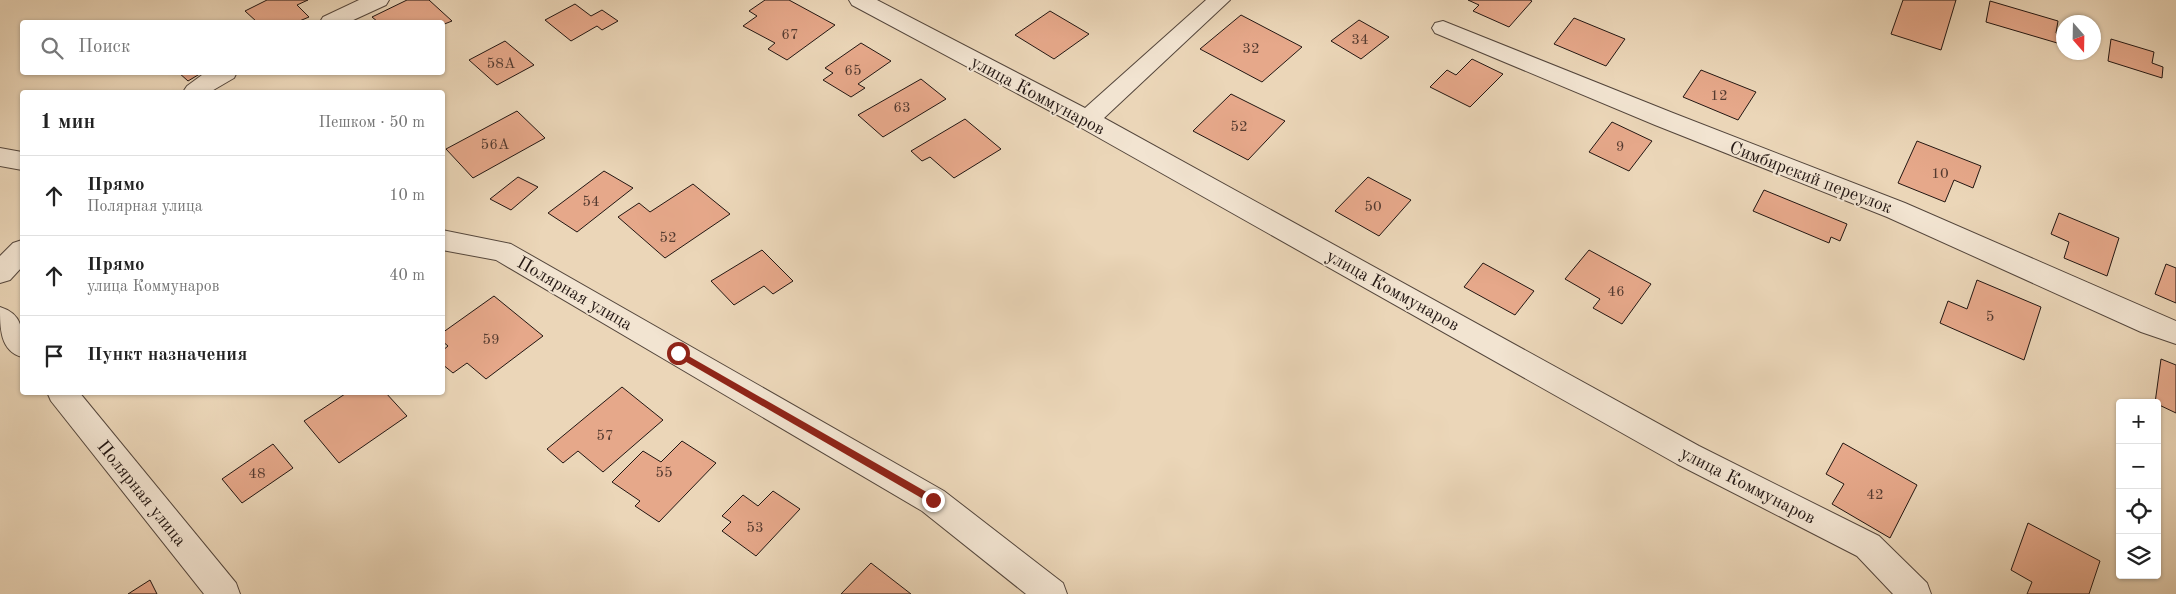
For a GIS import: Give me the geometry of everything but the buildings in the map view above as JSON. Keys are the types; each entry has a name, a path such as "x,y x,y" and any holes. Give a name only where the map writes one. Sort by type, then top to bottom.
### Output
{"street":[{"path":"335,20 378,0"},
{"name":"улица Коммунаров","path":"860,0 1087,120 1688,454 1868,546 1915,594"},
{"path":"1087,120 1219,0"},
{"name":"Симбирский переулок","path":"1443,28 1664,119 1896,210 2142,320 2176,333"},
{"path":"198,90 220,75"},
{"path":"0,157 20,162"},
{"name":"Полярная улица","path":"445,241 502,251 933,500 1051,594"},
{"path":"0,273 20,252"},
{"path":"0,318 20,343"},
{"name":"Полярная улица","path":"63,395 224,594"}],"route":[{"path":"678,353 933,500"}]}
